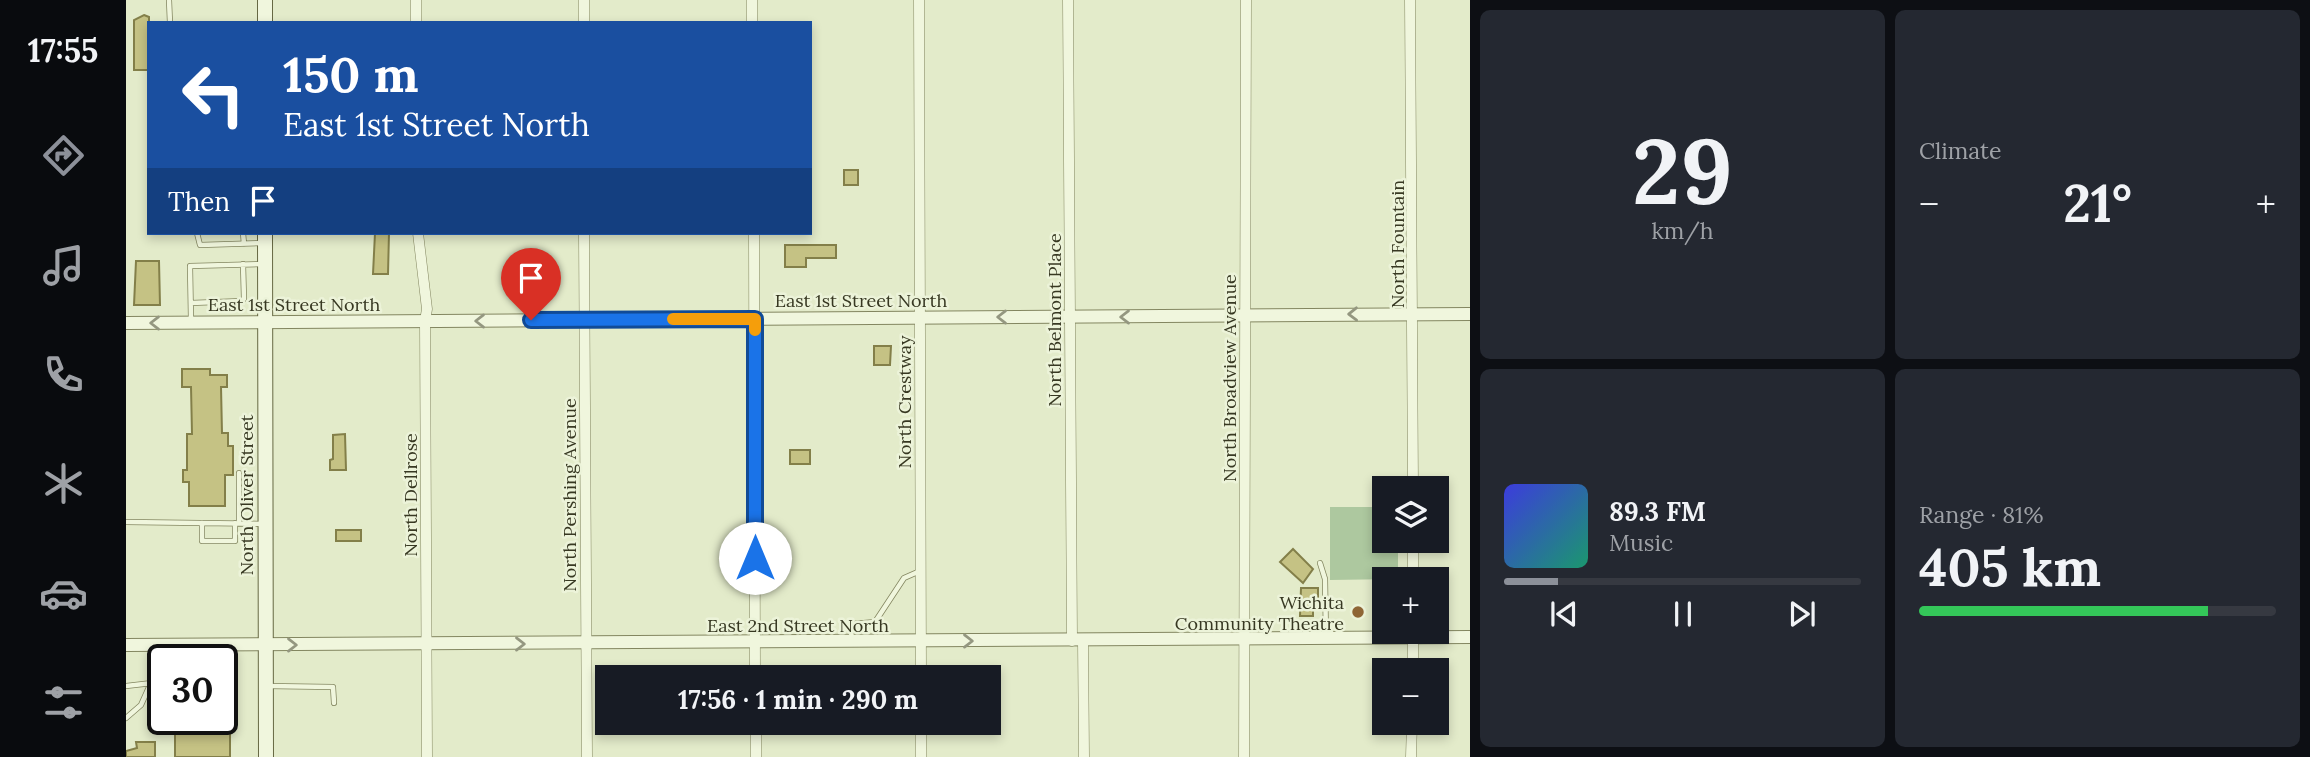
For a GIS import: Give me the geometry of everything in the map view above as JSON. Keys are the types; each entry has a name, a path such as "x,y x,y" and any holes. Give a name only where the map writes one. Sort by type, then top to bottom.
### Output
{"main road":[{"path":"264,21 265,0"},
{"name":"North Oliver Street","path":"265,238 266,757"}],"street":[{"path":"416,0 416,21"},
{"path":"584,0 584,21"},
{"path":"752,0 752,21"},
{"name":"North Crestway","path":"919,0 921,665"},
{"name":"North Belmont Place","path":"1068,0 1070,317 1078,641 1084,757"},
{"name":"North Broadview Avenue","path":"1244,757 1246,0"},
{"name":"North Fountain","path":"1410,0 1413,476"},
{"name":"North Dellrose","path":"418,235 427,309 427,757"},
{"name":"North Pershing Avenue","path":"584,235 587,757"},
{"path":"754,235 755,665"},
{"name":"East 1st Street North","path":"126,323 1470,314"},
{"name":"East 2nd Street North","path":"238,645 1078,641 1372,636"},
{"name":"East 2nd Street North","path":"1449,636 1470,637"},
{"name":"East 2nd Street North","path":"126,645 147,645"},
{"path":"756,735 756,757"},
{"path":"921,735 921,757"},
{"path":"1411,757 1412,735"}],"lane":[{"path":"169,0 170,21"},
{"path":"198,235 200,245 244,244 265,238"},
{"path":"243,235 244,244"},
{"path":"191,303 242,301 243,264"},
{"path":"191,322 190,266 265,264"},
{"path":"202,523 202,541 235,541 239,473"},
{"path":"126,522 265,524"},
{"path":"1320,563 1325,579 1326,638"},
{"path":"850,642 852,624 875,622 904,578 921,570"},
{"path":"126,686 147,685"},
{"path":"266,686 333,687 334,703"},
{"path":"126,718 141,705 147,692"}],"green space":[{"path":"1330,507 1372,507 1372,553 1398,553 1398,567 1372,567 1372,579 1330,580"}],"building":[{"path":"144,15 149,17 147,70 134,70 134,20"},
{"path":"844,170 858,170 858,185 844,185"},
{"path":"375,235 389,235 388,274 373,274"},
{"path":"785,245 836,245 836,258 806,258 806,267 785,267"},
{"path":"136,261 159,261 160,305 134,305"},
{"path":"874,346 891,346 890,365 874,365"},
{"path":"182,369 210,369 210,375 227,375 227,387 221,387 222,433 228,433 228,446 233,446 233,475 225,475 225,506 189,506 189,482 183,482 183,470 187,470 187,434 192,434 191,387 182,387"},
{"path":"345,434 346,470 330,470 333,435"},
{"path":"790,450 810,450 810,464 790,464"},
{"path":"336,530 361,530 361,541 336,541"},
{"path":"1293,549 1313,569 1303,583 1280,562"},
{"path":"1301,588 1318,588 1318,597 1313,597 1313,616 1300,616"},
{"path":"175,735 230,735 230,757 175,757"},
{"path":"136,742 155,742 155,757 126,757 126,751 137,748"}],"slow traffic":[{"path":"673,319 755,319 755,330"}],"place":[{"name":"Wichita Community Theatre","path":"1358,612"}],"route":[{"path":"531,320 755,319 755,558"}]}
